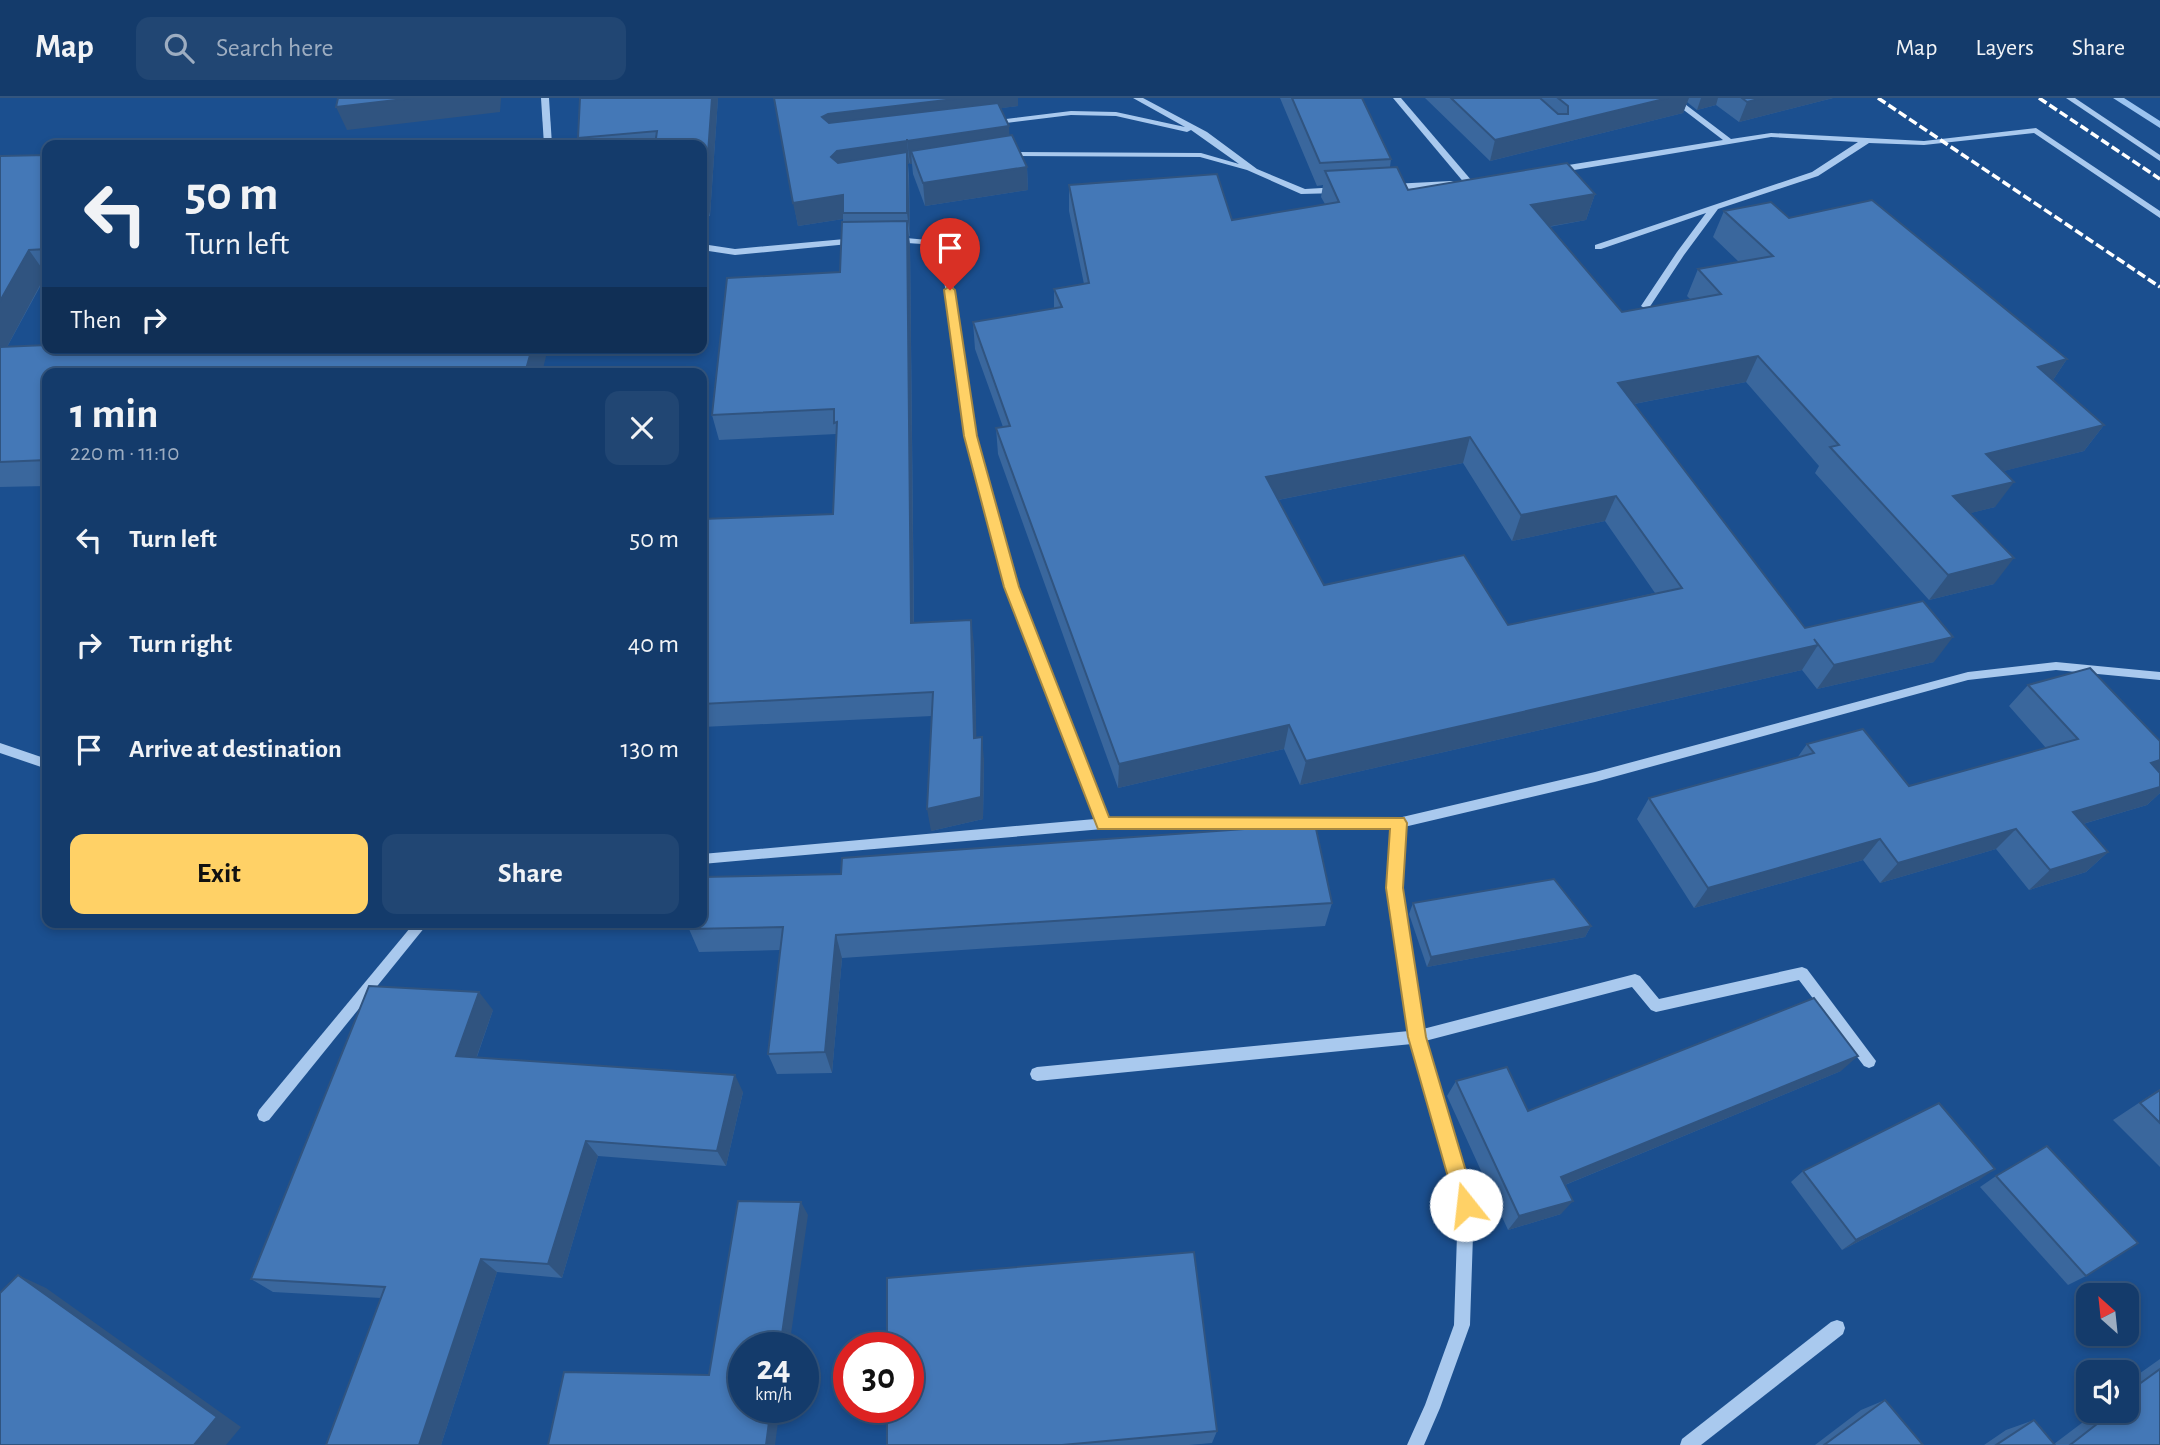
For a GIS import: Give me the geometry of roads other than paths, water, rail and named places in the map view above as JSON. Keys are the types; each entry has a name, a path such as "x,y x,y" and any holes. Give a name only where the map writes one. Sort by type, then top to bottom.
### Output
{"street":[{"path":"545,98 548,140"},
{"path":"1138,98 1204,134 1254,170 1304,192 1345,190"},
{"path":"1397,98 1469,183"},
{"path":"1672,98 1730,142"},
{"path":"2070,98 2160,159"},
{"path":"978,124 1071,113 1116,114 1204,134"},
{"path":"1551,170 1771,135 1924,143 2036,130 2160,215"},
{"path":"1598,247 1815,174 1867,140"},
{"path":"1387,188 1483,181"},
{"path":"1646,306 1680,254 1716,208"},
{"path":"707,248 735,252 868,240"},
{"path":"881,240 925,242 946,265 971,436 1012,587 1103,824"},
{"path":"707,859 1103,824 1398,823 1608,773 1968,676 2056,666 2160,676"},
{"path":"0,748 42,762"},
{"path":"1398,823 1395,888 1417,1037 1466,1205 1462,1325 1432,1408 1415,1445"},
{"path":"264,1115 417,928"},
{"path":"1037,1074 1417,1037 1635,980 1656,1006 1802,973 1869,1061"},
{"path":"1688,1445 1837,1328"}],"lane":[{"path":"1000,155 1201,155 1254,170"}],"waterway":[{"path":"2118,98 2160,125"}],"railway":[{"path":"1878,98 2160,287"},
{"path":"2039,98 2160,179"}]}
